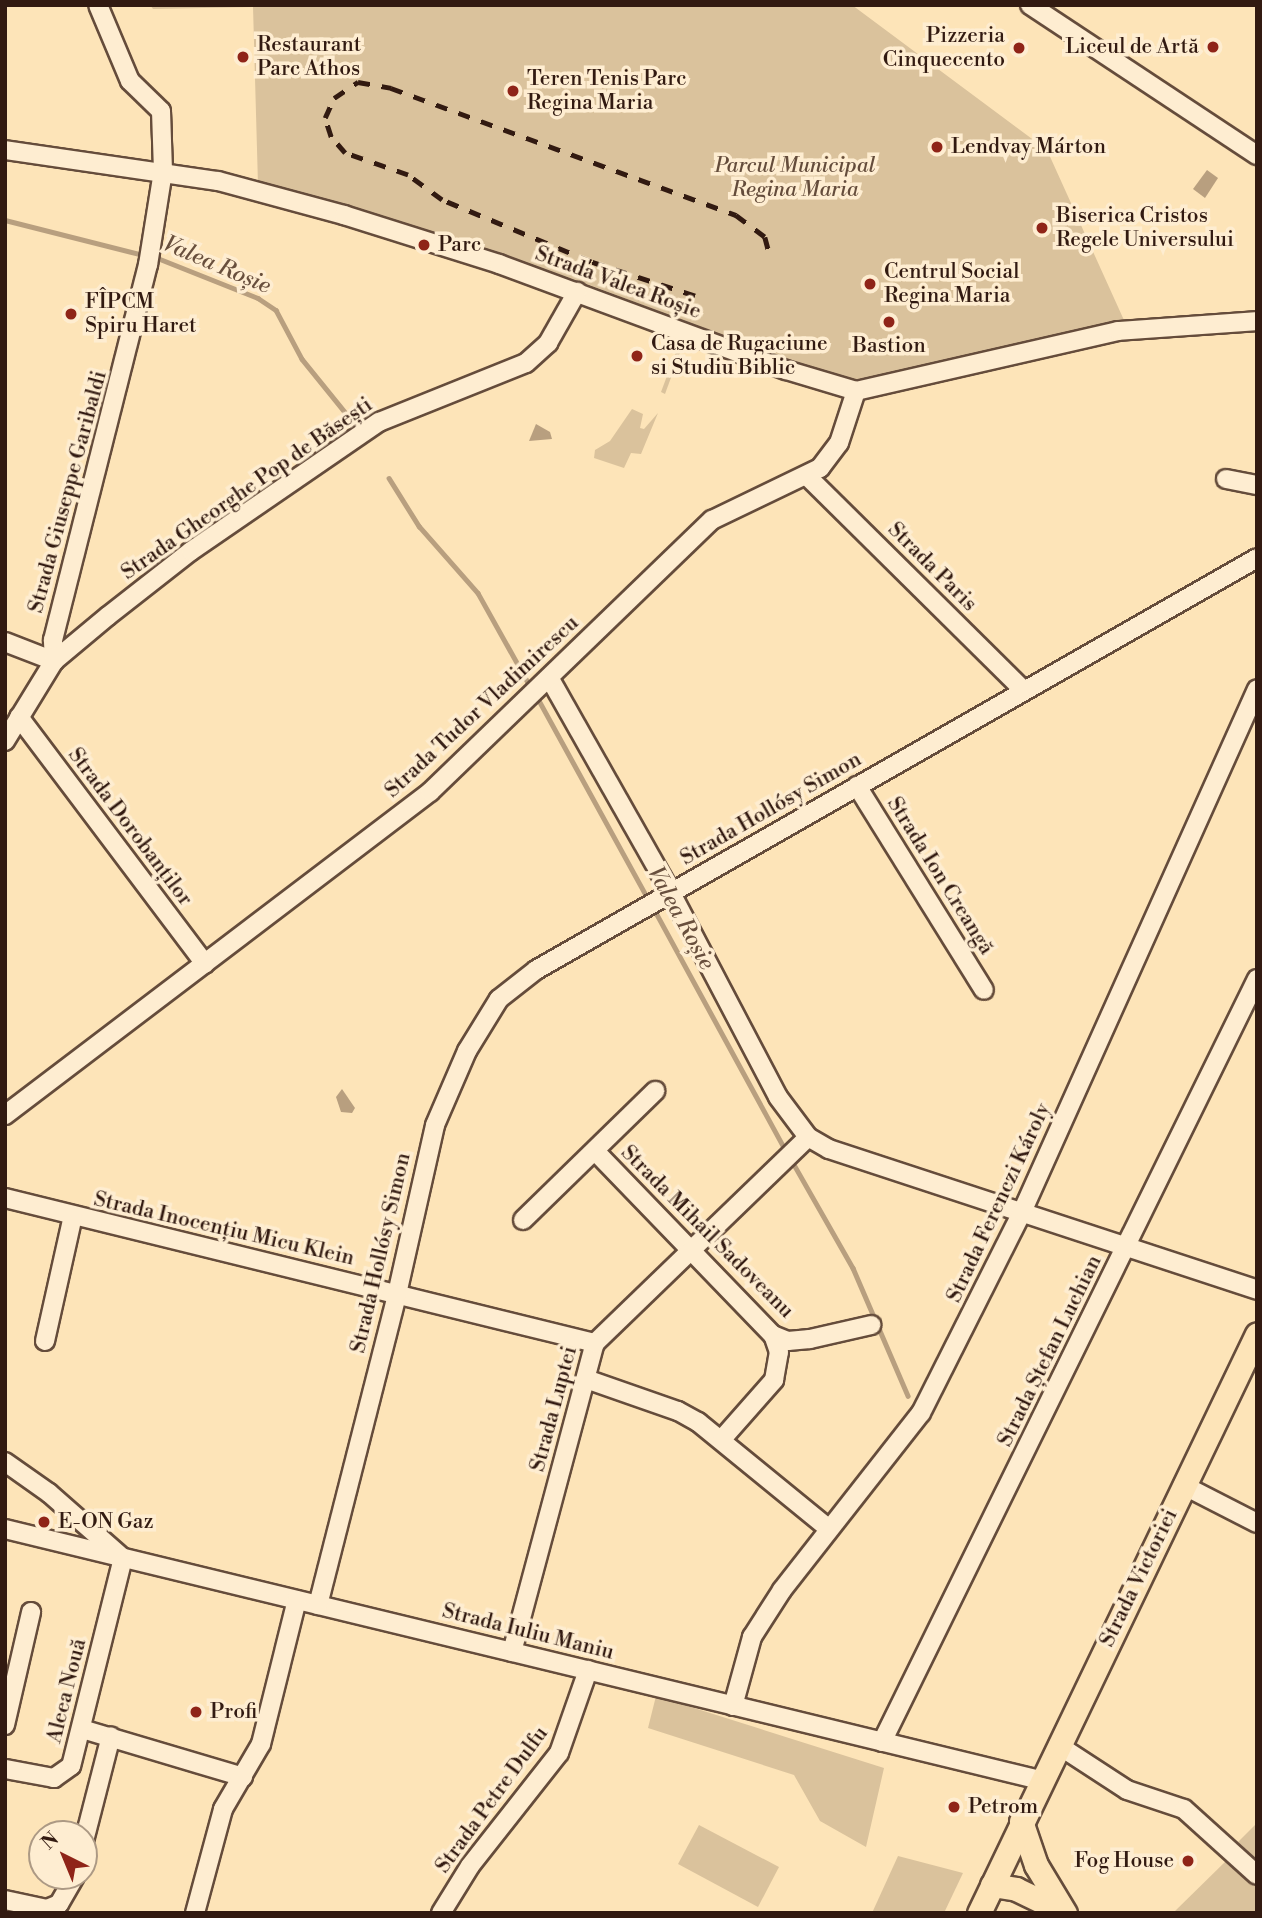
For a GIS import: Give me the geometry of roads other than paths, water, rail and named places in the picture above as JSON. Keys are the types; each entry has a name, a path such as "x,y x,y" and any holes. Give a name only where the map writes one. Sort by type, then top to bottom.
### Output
{"main road":[{"name":"Strada Victoriei","path":"979,1913 1040,1780 1257,1334"},
{"path":"1021,1821 1036,1865 1065,1913"},
{"path":"992,1885 1016,1889 1065,1913"}],"street":[{"name":"Strada Giuseppe Garibaldi","path":"54,661 53,640 150,258 163,171 161,111 130,80 99,5"},
{"path":"1030,5 1257,155"},
{"name":"Strada Valea Roșie","path":"5,150 218,181 344,215 577,292 786,370 856,391 1118,331 1257,321"},
{"name":"Strada Gheorghe Pop de Băsești","path":"5,741 54,661 191,551 386,418 526,363 548,343 577,292"},
{"name":"Strada Tudor Vladimirescu","path":"5,1115 430,792 540,689 712,520 753,498 808,477 839,443 856,391"},
{"name":"Strada Paris","path":"808,477 1023,690"},
{"path":"1226,479 1257,485"},
{"name":"Strada Hollósy Simon","path":"318,1605 397,1294 435,1125 485,1019 499,999 536,970 1257,558"},
{"path":"5,642 54,661"},
{"path":"540,689 658,900 778,1097 808,1137 829,1149 1257,1290"},
{"name":"Strada Ferenczi Károly","path":"733,1706 752,1637 828,1528 921,1413 1022,1212 1257,689"},
{"name":"Strada Dorobanților","path":"19,718 205,964"},
{"name":"Strada Ion Creangă","path":"857,786 984,990"},
{"name":"Strada Ștefan Luchian","path":"882,1742 1257,979"},
{"name":"Strada Mihail Sadoveanu","path":"523,1220 596,1152 655,1091"},
{"name":"Strada Luptei","path":"512,1652 595,1343 808,1137"},
{"name":"Strada Mihail Sadoveanu","path":"596,1152 773,1335 788,1341 810,1339 871,1325"},
{"name":"Strada Inocențiu Micu Klein","path":"5,1198 595,1343"},
{"path":"45,1341 73,1216"},
{"path":"722,1439 775,1380 779,1352 773,1335"},
{"path":"586,1379 678,1411 722,1439 828,1528"},
{"path":"5,1462 49,1493 122,1558"},
{"path":"1184,1485 1257,1522"},
{"name":"Strada Iuliu Maniu","path":"5,1529 1040,1780"},
{"name":"Aleea Nouă","path":"5,1769 42,1779 64,1774 71,1766 122,1558"},
{"path":"195,1913 223,1809 261,1744 297,1600"},
{"path":"5,1726 31,1612"},
{"name":"Strada Petre Dulfu","path":"441,1913 470,1867 559,1753 588,1670"},
{"path":"82,1729 243,1777"},
{"path":"89,1820 111,1736"},
{"path":"1058,1745 1135,1794 1184,1809 1257,1875"},
{"path":"5,1899 47,1909 59,1904 67,1890"}],"waterway":[{"name":"Valea Roșie","path":"5,220 147,256"},
{"name":"Valea Roșie","path":"155,257 258,298 276,310 302,359 357,427"},
{"name":"Valea Roșie","path":"389,478 419,526 478,593 531,688"},
{"name":"Valea Roșie","path":"536,695 650,902"},
{"name":"Valea Roșie","path":"654,909 786,1151"},
{"name":"Valea Roșie","path":"792,1161 853,1268 908,1396"}],"railway":[{"path":"695,296 591,262 442,200 408,175 345,153 331,137 325,118 334,98 358,82 391,88 736,215 765,237 769,252"}],"place":[{"name":"Liceul de Artă","path":"1213,47"},
{"name":"Pizzeria Cinquecento","path":"1019,48"},
{"name":"Restaurant Parc Athos","path":"243,57"},
{"name":"Teren Tenis Parc Regina Maria","path":"513,91"},
{"name":"Lendvay Márton","path":"937,147"},
{"name":"Biserica Cristos Regele Universului","path":"1042,228"},
{"name":"Parc","path":"424,245"},
{"name":"Centrul Social Regina Maria","path":"870,284"},
{"name":"FÎPCM Spiru Haret","path":"71,314"},
{"name":"Bastion","path":"889,322"},
{"name":"Casa de Rugaciune si Studiu Biblic","path":"637,356"},
{"name":"E-ON Gaz","path":"44,1522"},
{"name":"Profi","path":"196,1712"},
{"name":"Petrom","path":"954,1807"},
{"name":"Fog House","path":"1188,1861"}],"park label":[{"name":"Parcul Municipal Regina Maria","path":"795,178"}]}
